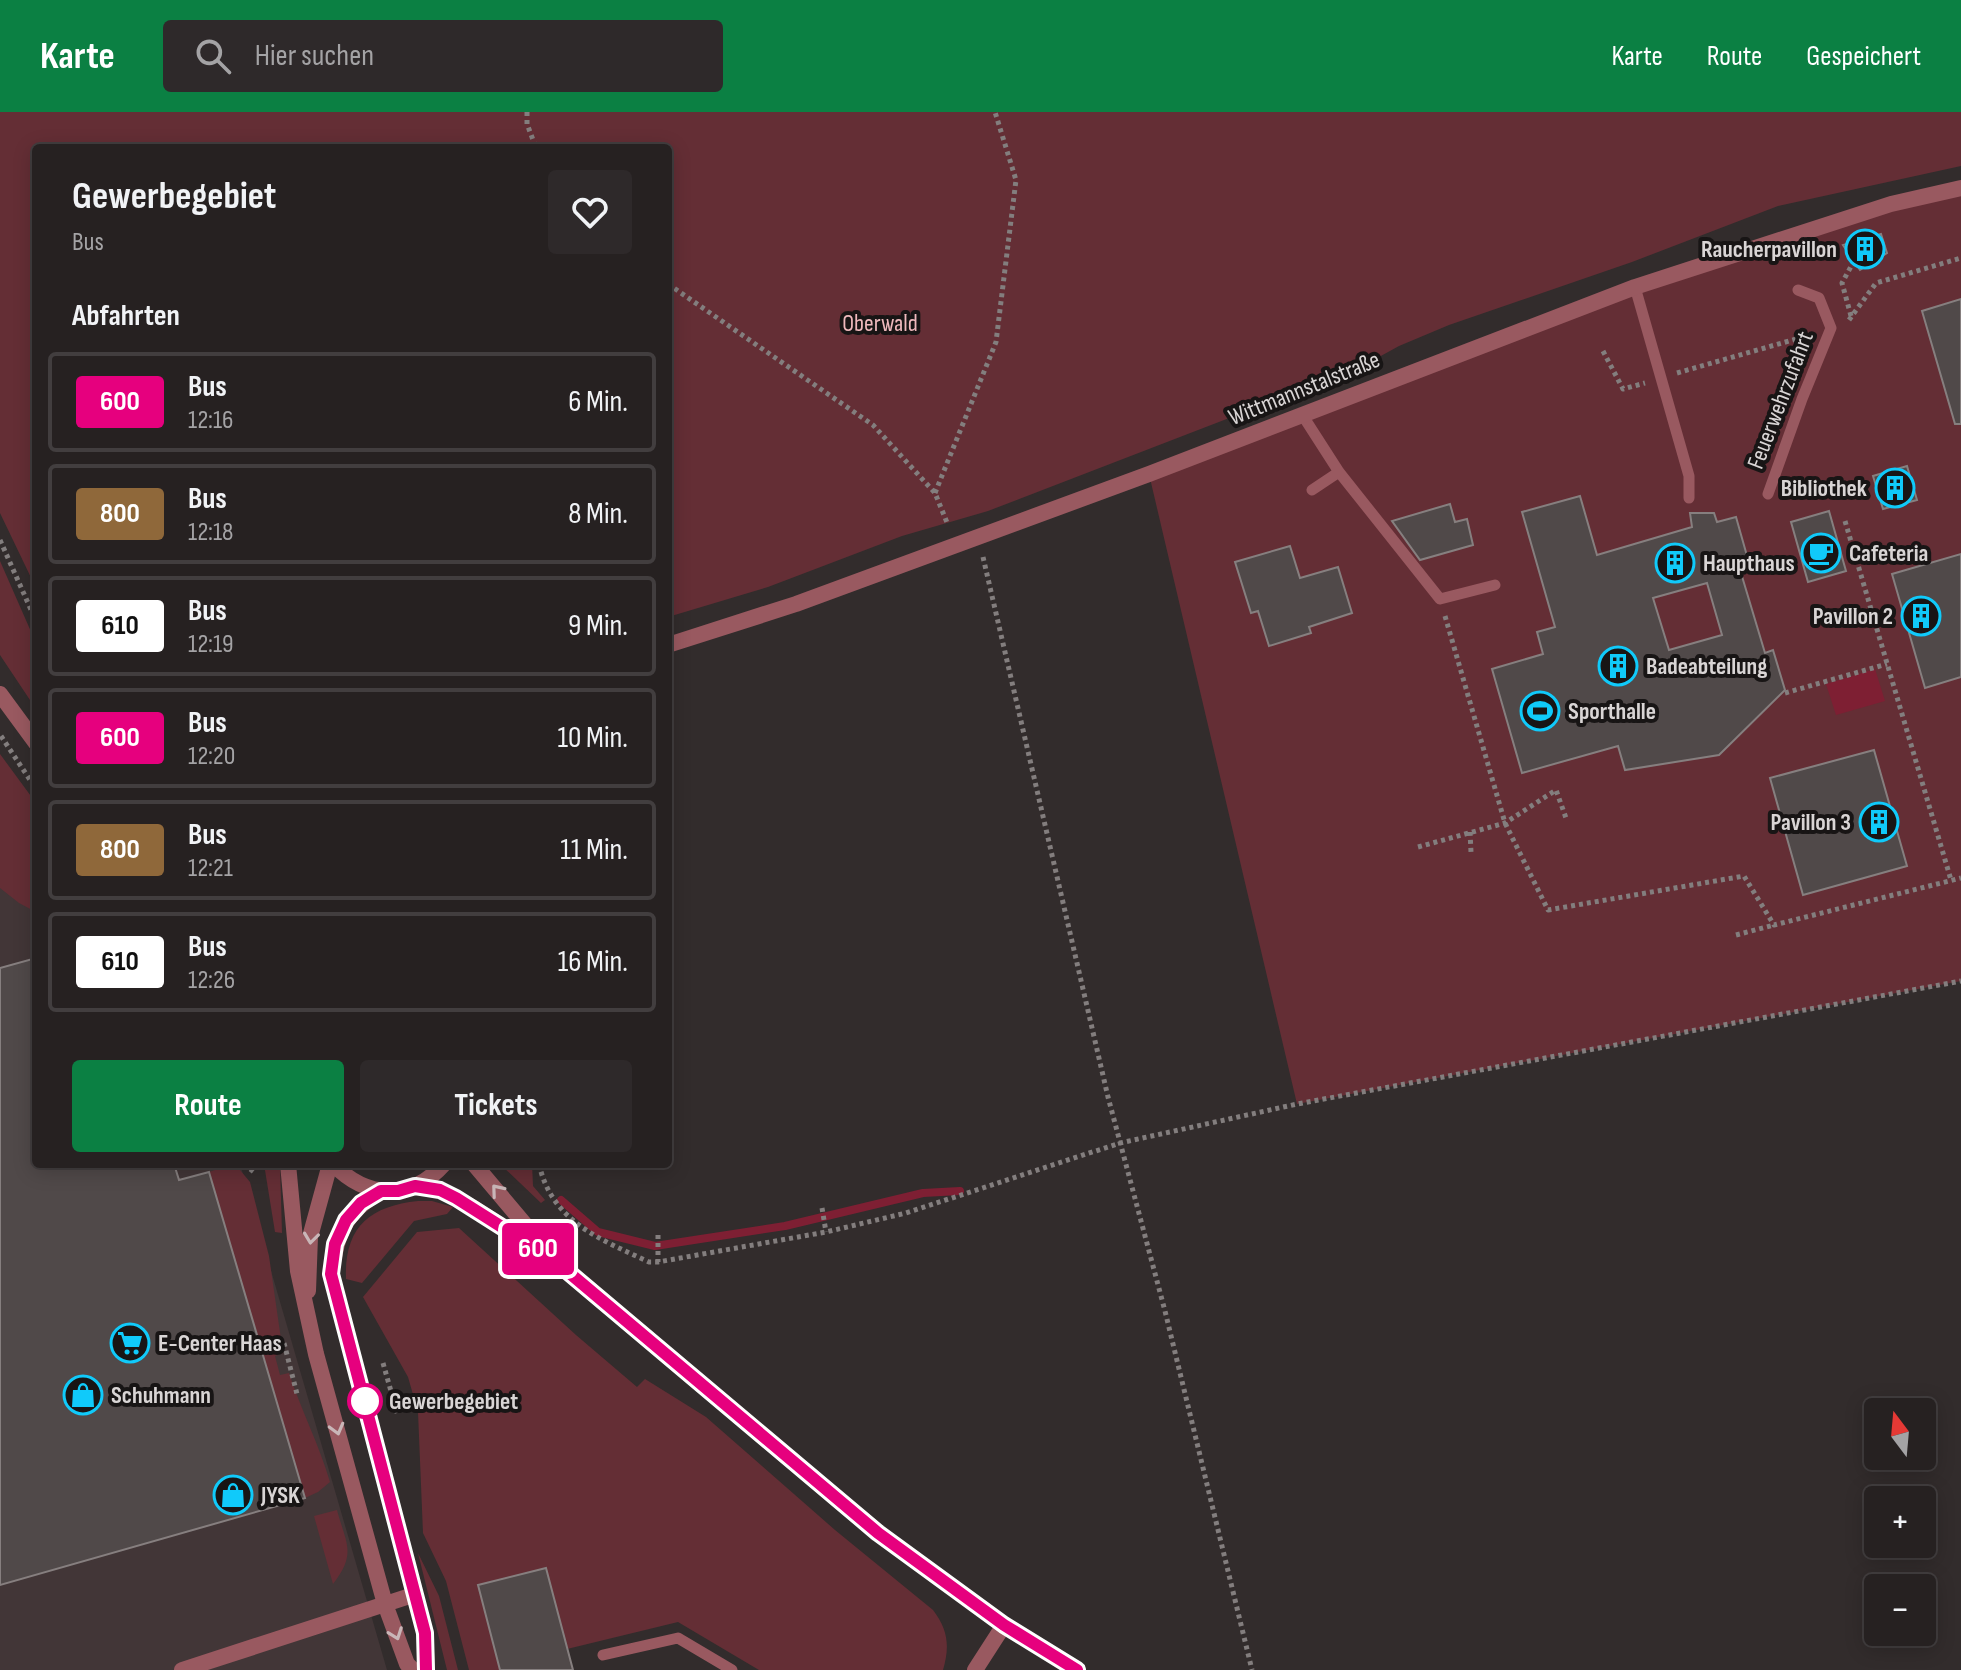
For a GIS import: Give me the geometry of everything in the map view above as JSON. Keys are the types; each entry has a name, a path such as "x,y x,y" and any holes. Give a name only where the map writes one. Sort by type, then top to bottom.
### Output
{"street":[{"name":"Wittmannstalstraße","path":"672,644 796,604 978,537 1303,416 1352,394 1635,287 1891,204 1961,188"},
{"path":"0,694 32,738"},
{"path":"288,1168 296,1260 316,1354 385,1604 407,1664 413,1670"},
{"path":"307,1315 310,1237 331,1168"},
{"path":"336,1168 362,1186 381,1191 398,1191 415,1186 440,1168"},
{"path":"477,1168 554,1260"},
{"path":"415,1186 440,1190 472,1207 554,1260 878,1533 1004,1625 1077,1670"},
{"path":"381,1191 361,1203 346,1220 335,1244 331,1274 425,1633 427,1670"},
{"path":"193,1668 231,1662 413,1595"},
{"path":"975,1670 1004,1625"}],"lane":[{"path":"1635,287 1689,476 1689,498"},
{"name":"Feuerwehrzufahrt","path":"1768,494 1831,328 1819,298 1798,290"},
{"path":"1303,416 1339,472 1440,599 1495,585"},
{"path":"1312,490 1339,472"},
{"path":"603,1655 678,1638 732,1670"}],"path":[{"path":"527,112 527,124 534,144"},
{"path":"935,493 996,342 1016,180 995,112"},
{"path":"1852,317 1842,283 1854,261"},
{"path":"672,287 873,425 935,493 956,545"},
{"path":"1603,351 1623,389 1661,378"},
{"path":"1845,521 1951,880"},
{"path":"978,537 1120,1143 1165,1311 1252,1670"},
{"path":"0,540 32,612"},
{"path":"1440,599 1505,823 1548,910 1744,876 1774,925"},
{"path":"1785,693 1887,664"},
{"path":"0,735 32,783"},
{"path":"1418,847 1505,823 1556,790 1566,818"},
{"path":"1470,832 1471,852"},
{"path":"1736,935 1961,878"},
{"path":"540,1168 544,1185 553,1201 568,1216 592,1235 649,1262 658,1262 826,1232 906,1213 1120,1143 1313,1101 1961,981"},
{"path":"822,1208 826,1232"},
{"path":"658,1235 658,1262"},
{"path":"284,1343 297,1394"},
{"path":"383,1363 398,1416"}],"shaded area":[{"path":"1875,669 1885,701 1836,715 1826,684"},
{"name":"E-Center Haas","path":"0,787 32,825 32,1168 241,1168 387,1670 0,1670"}],"green space":[{"name":"Oberwald","path":"0,112 1961,112 1961,166 1778,206 1632,262 1449,325 1399,346 1359,368 988,511 902,536 768,587 672,616 672,144 32,144 32,580 0,513"},
{"path":"1961,188 1961,981 1297,1104 1149,474 1784,238"},
{"path":"0,561 32,634 32,703 0,655"},
{"path":"0,754 32,798 32,910 0,888"},
{"path":"238,1168 250,1182 269,1256 283,1353 275,1356 280,1375 289,1373 330,1482 305,1498 209,1172"},
{"path":"265,1168 280,1168 282,1233 275,1232"},
{"path":"504,1168 532,1168 533,1186 545,1200 541,1203"},
{"path":"418,1201 453,1207 447,1214 414,1221 362,1283 346,1279 350,1246 363,1223 386,1208"},
{"path":"459,1228 637,1387 645,1379 706,1417 835,1530 933,1610 946,1638 943,1670 759,1670 678,1622 567,1649 546,1568 478,1585 500,1670 469,1670 446,1581 423,1533 418,1412 408,1377 363,1297 417,1232"},
{"path":"337,1510 346,1540 347,1556 333,1584 314,1516"},
{"path":"418,1553 439,1596 458,1670 447,1670"}],"building":[{"name":"Raucherpavillon","path":"1881,234 1887,253 1860,270 1843,245"},
{"path":"1961,299 1961,424 1955,424 1922,311"},
{"name":"Bibliothek","path":"1907,466 1917,500 1883,509 1873,476"},
{"path":"1580,496 1597,555 1692,527 1690,513 1714,513 1717,522 1736,517 1751,570 1741,573 1765,653 1773,650 1785,690 1719,755 1625,770 1618,746 1522,773 1492,669 1543,654 1537,632 1555,627 1522,512","holes":["1707,583 1722,635 1669,650 1653,598"]},
{"path":"1450,504 1455,522 1467,519 1473,545 1420,560 1392,521"},
{"name":"Cafeteria","path":"1829,511 1846,571 1808,582 1791,522"},
{"path":"1290,546 1300,578 1338,567 1352,613 1309,627 1311,633 1269,646 1258,611 1251,613 1235,562"},
{"name":"Pavillon 2","path":"1961,554 1961,677 1925,688 1892,574"},
{"name":"Pavillon 3","path":"1874,750 1907,866 1803,895 1770,778"},
{"name":"E-Center Haas","path":"32,959 32,1168 175,1168 179,1180 209,1172 305,1498 0,1585 0,968"},
{"path":"546,1568 573,1670 500,1670 478,1585"}],"waterway":[{"path":"561,1200 598,1232 655,1246 785,1226 923,1193 960,1191"}],"bus line":[{"name":"600","path":"426,1670 425,1633 331,1274 335,1244 346,1220 361,1203 381,1191 398,1191 415,1186 440,1190 472,1207 554,1260 878,1533 1004,1625 1077,1670"}],"place":[{"name":"Raucherpavillon","path":"1865,249"},
{"name":"Bibliothek","path":"1895,488"},
{"name":"Cafeteria","path":"1821,553"},
{"name":"Haupthaus","path":"1675,563"},
{"name":"Pavillon 2","path":"1921,616"},
{"name":"Badeabteilung","path":"1618,666"},
{"name":"Sporthalle","path":"1540,711"},
{"name":"Pavillon 3","path":"1879,822"},
{"name":"E-Center Haas","path":"130,1343"},
{"name":"Schuhmann","path":"83,1395"},
{"name":"Gewerbegebiet","path":"365,1401"},
{"name":"JYSK","path":"233,1495"}]}
